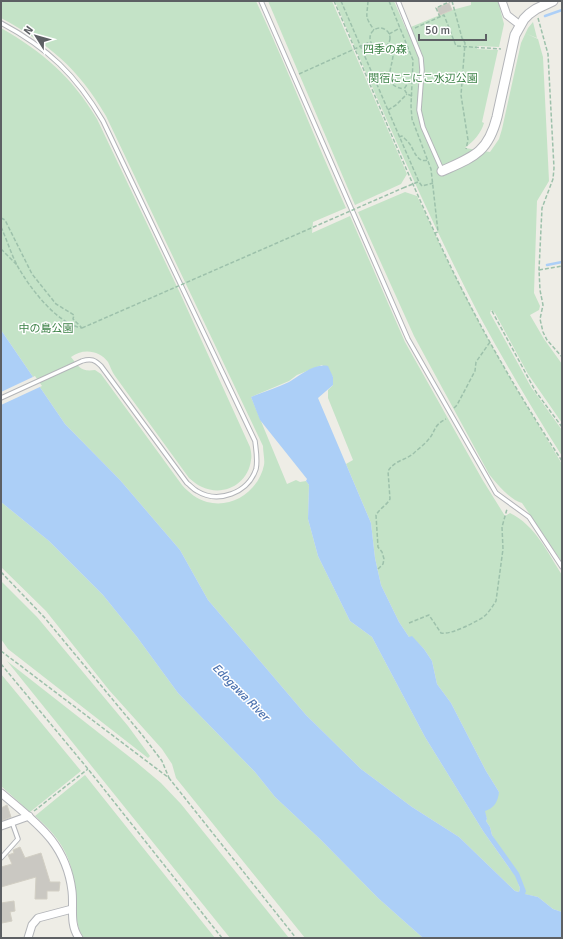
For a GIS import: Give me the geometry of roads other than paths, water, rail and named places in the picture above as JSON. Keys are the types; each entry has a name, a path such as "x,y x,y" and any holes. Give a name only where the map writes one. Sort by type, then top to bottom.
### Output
{"street":[{"path":"502,1 507,14 520,25"},
{"path":"442,171 476,155 490,138 494,130 515,35 524,19 536,9 553,1"},
{"path":"1,792 31,814 56,846 68,868 72,892 72,914 76,933 79,938"},
{"path":"1,826 31,814"},
{"path":"28,938 32,925 38,918 72,909"}],"lane":[{"path":"261,1 295,76 325,150 408,339 496,493 529,517 562,568"},
{"path":"398,1 421,58 420,118 442,171"},
{"path":"1,23 33,42 70,74 92,102 103,121 255,441 257,453 256,468 252,477 245,486 235,493 226,496 214,497 204,495 196,491 187,483 97,361 89,359 82,361 1,398"},
{"path":"1,858 18,839 12,822"}],"water":[{"name":"Edogawa River","path":"1,330 65,424 120,480 180,550 208,600 306,715 361,769 412,807 459,837 515,891 519,892 520,888 515,876 483,831 425,737 372,637 350,621 318,556 308,519 309,485 306,481 307,479 260,420 251,397 289,382 313,368 318,366 328,366 333,377 333,385 318,398 371,523 375,558 381,585 399,622 409,637 412,636 424,649 432,661 437,684 451,703 486,771 499,792 498,799 495,804 485,811 486,821 490,827 492,835 519,873 526,891 525,894 538,897 553,909 562,912 562,938 423,938 378,898 321,840 275,797 255,772 178,693 137,637 103,595 49,541 1,502"}],"waterway":[{"path":"545,16 562,10"},
{"path":"547,265 562,262"}],"park label":[{"name":"四季の森","path":"385,49"},
{"name":"関宿にこにこ水辺公園","path":"423,78"},
{"name":"中の島公園","path":"46,328"}]}
